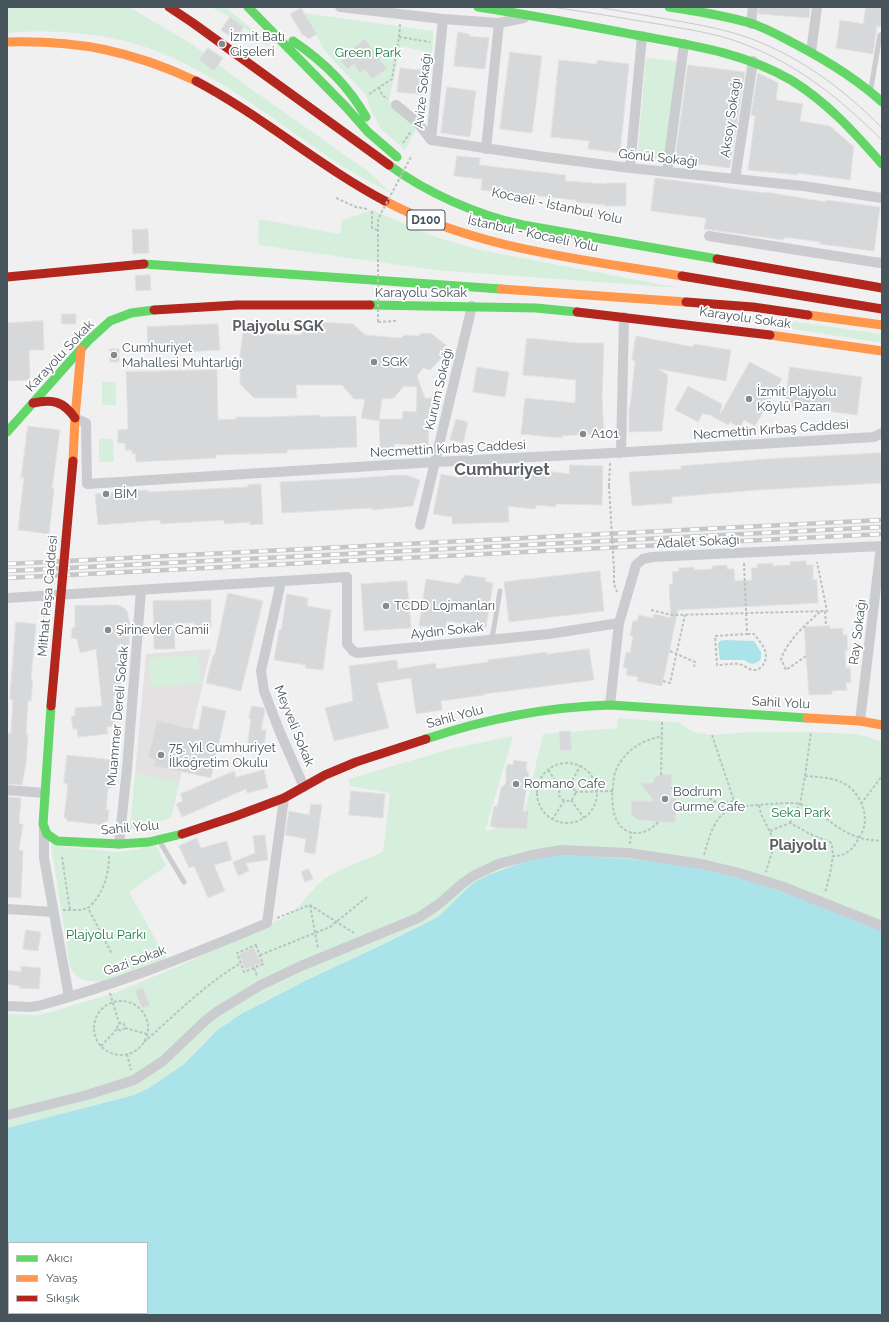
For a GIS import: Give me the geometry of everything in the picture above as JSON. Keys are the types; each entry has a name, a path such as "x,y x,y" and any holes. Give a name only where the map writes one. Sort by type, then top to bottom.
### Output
{"main road":[{"path":"168,7 193,23 394,169 432,191 469,208 501,220 523,225 882,288"},
{"path":"248,7 380,143 408,160"},
{"path":"478,7 535,16 684,44 752,61 802,87 823,103 860,138 882,164"},
{"path":"669,7 680,8 751,24 786,39 855,78 882,102"},
{"path":"266,24 321,60 350,91 380,143"},
{"name":"İstanbul - Kocaeli Yolu","path":"7,42 35,41 85,45 152,61 219,93 332,170 380,199 407,212 470,235 573,257 882,309"},
{"name":"Kocaeli - İstanbul Yolu","path":"430,180 460,196 490,206"},
{"name":"Kocaeli - İstanbul Yolu","path":"541,219 702,248 882,284"},
{"path":"7,277 149,264 753,307 882,325"},
{"name":"Karayolu Sokak","path":"7,432 33,403 57,384 81,350 110,322 131,314 160,310 237,305 472,306 536,308 624,316 746,331 882,351"},
{"name":"Mithat Paşa Caddesi","path":"43,824 51,706 73,461 81,350"},
{"path":"63,404 57,384 63,380 72,382 76,389 77,397"},
{"path":"33,403 50,400 63,404 75,418"},
{"name":"Sahil Yolu","path":"54,840 118,844 158,840 236,816 284,798 325,775 356,762 444,732 484,722 579,706 610,705 860,721 882,725"},
{"path":"43,824 47,834 54,840"}],"street":[{"path":"340,7 400,15 498,23 535,16"},
{"path":"751,24 753,7"},
{"path":"811,52 817,7"},
{"name":"Avize Sokağı","path":"431,140 443,19"},
{"path":"486,148 498,23"},
{"path":"630,168 642,36"},
{"path":"667,172 684,44"},
{"name":"Aksoy Sokağı","path":"735,179 752,61"},
{"name":"Avize Sokağı","path":"396,105 417,122 431,140"},
{"name":"Gönül Sokağı","path":"431,140 630,168 803,186 882,198"},
{"path":"709,236 880,263 882,262"},
{"name":"Kurum Sokağı","path":"420,525 472,306"},
{"path":"621,453 624,316"},
{"name":"Necmettin Kırbaş Caddesi","path":"75,418 86,423 87,484 874,437 882,433"},
{"name":"Adalet Sokağı","path":"610,705 619,624 636,565 643,559 652,557 882,546"},
{"name":"Ray Sokağı","path":"860,721 882,546"},
{"name":"Aydın Sokak","path":"281,582 347,577 347,644 352,651 357,653 549,634 619,624"},
{"path":"7,598 281,582"},
{"name":"Meyveli Sokak","path":"281,582 261,671 264,691 304,787"},
{"name":"Muammer Dereli Sokak","path":"118,844 127,768 141,590"},
{"path":"7,790 45,794"},
{"path":"267,923 284,798"},
{"name":"Mithat Paşa Caddesi","path":"43,824 44,858 69,997"},
{"path":"44,845 46,842 54,840"},
{"path":"7,1115 87,1095 134,1080 163,1061 206,1020 218,1011 263,984 320,958 418,918 439,904 463,883 483,871 512,860 532,855 561,850 628,853 702,864 763,880 882,926"},
{"path":"7,909 54,911"},
{"name":"Gazi Sokak","path":"7,1006 38,1006 108,985 178,960 267,923"}],"lane":[{"path":"870,91 880,36 882,35"},
{"path":"492,639 500,591"},
{"path":"158,840 184,882"}],"path":[{"path":"357,101 392,79 399,37 400,15"},
{"path":"399,37 441,43"},
{"path":"379,87 382,95 396,105"},
{"path":"399,149 417,122"},
{"path":"389,317 395,317 395,321 378,322 378,219 408,160"},
{"path":"336,198 356,208 372,210 372,228 377,230"},
{"path":"610,466 609,486 614,584 618,580"},
{"path":"743,560 747,634"},
{"path":"817,562 827,611 825,611 826,626"},
{"path":"651,610 672,615 825,611"},
{"path":"806,656 786,670 781,659 784,649 801,629 820,611"},
{"path":"663,681 670,683 685,615"},
{"path":"747,634 754,634 766,651 766,657 761,668 750,670 740,664 717,665 715,636 747,634"},
{"path":"670,651 695,662 694,666"},
{"path":"661,775 662,721"},
{"path":"770,831 790,823 800,804 810,732"},
{"path":"712,735 734,801 739,807"},
{"path":"658,822 651,828 642,832 631,832 626,830 616,821 612,798 616,770 627,754 643,742 662,736"},
{"path":"570,763 580,766 588,772 594,780 597,792 594,808 588,815 580,821 571,824 561,823 552,820 542,810 538,790 540,782 548,770 560,764 570,763"},
{"path":"570,785 580,766"},
{"path":"548,770 561,788"},
{"path":"805,776 827,778 843,783 855,793 861,804 865,822 859,838 847,853 841,856 833,856"},
{"path":"861,804 882,776"},
{"path":"571,800 564,800 560,796 559,791 564,785 570,785 575,792"},
{"path":"671,788 694,790 727,810"},
{"path":"575,792 613,791"},
{"path":"571,800 575,792"},
{"path":"552,820 564,800"},
{"path":"571,800 584,818"},
{"path":"722,807 728,802 734,801"},
{"path":"702,864 715,823 727,810 739,807 800,804 821,815 845,832 859,838 882,841"},
{"path":"759,805 761,814 770,831 775,845 763,880"},
{"path":"790,823 812,835 830,842 833,856 830,874 822,902"},
{"path":"54,911 88,908 98,897 105,882 109,857 108,844"},
{"path":"62,857 70,910"},
{"path":"260,955 330,927 367,897"},
{"path":"267,923 310,905"},
{"path":"310,905 364,940"},
{"path":"310,905 320,958"},
{"path":"88,908 112,954"},
{"path":"256,945 260,955 263,964 244,972 237,953 256,945"},
{"path":"142,1045 147,1034 147,1020 143,1012 136,1005 128,1001 119,1000 102,1008 97,1015 94,1024 94,1032 97,1041 101,1046 110,1052 127,1054 142,1045 192,1000 223,975 241,964"},
{"path":"101,1046 117,1029 117,1025 119,1023 108,985"},
{"path":"119,1023 124,1024 125,1028 147,1034"},
{"path":"117,1029 121,1031 125,1028"},
{"path":"127,1054 134,1080"}],"shaded area":[{"name":"75. Yıl Cumhuriyet İlköğretim Okulu","path":"211,649 171,818 130,829 146,654"}],"green space":[{"path":"7,7 129,7 192,44 247,86 369,172 391,193 350,171 253,104 206,75 181,62 138,45 102,36 64,32 7,33"},
{"path":"211,7 225,7 258,34 274,51 230,17"},
{"name":"Green Park","path":"304,13 433,31 432,53 401,46 389,100 416,129 405,150 381,129 371,110 366,95 324,50"},
{"path":"646,58 677,61 665,161 637,159"},
{"path":"372,210 433,236 480,250 680,288 434,270 258,245 259,219 340,234 342,220"},
{"path":"700,312 804,323 882,334 882,343 800,330"},
{"path":"102,382 116,382 116,405 102,405"},
{"path":"99,439 113,439 114,462 99,462"},
{"path":"198,655 201,684 151,687 149,658"},
{"name":"Seka Park","path":"618,718 680,723 693,732 712,735 752,732 811,732 855,734 882,742 882,931 777,890 712,871 446,910 438,917 265,1001 227,1023 204,1042 183,1065 149,1088 134,1095 7,1128 7,1014 37,1015 51,1012 117,992 186,963 287,916 299,906 325,878 342,869 383,852 390,793 350,786 349,779 450,749 513,736 485,831 498,828 527,829 529,811 525,811 543,734 617,728"},
{"path":"135,773 179,782 171,818 130,829"},
{"name":"Plajyolu Parkı","path":"51,845 116,852 156,845 166,866 129,892 166,958 103,981 88,981 75,975 70,967"}],"water":[{"path":"720,641 754,641 761,652 761,659 753,664 744,660 720,660 718,644"},
{"path":"558,855 616,858 674,864 734,876 756,883 820,906 882,931 882,1315 7,1315 7,1128 134,1095 149,1088 183,1065 216,1031 241,1014 307,980 438,917 470,886 489,875 532,859"}],"building":[{"path":"759,7 810,7 809,18 759,14"},
{"path":"866,7 882,7 882,27 877,26 873,54 836,48 840,20 863,24"},
{"path":"301,8 317,34 309,39 302,34 290,14"},
{"path":"230,17 244,27 235,40 221,30"},
{"path":"458,32 469,34 469,36 489,38 485,69 454,66"},
{"path":"365,39 387,69 372,79 365,69 360,73 354,64 347,69 341,61 354,52 352,49"},
{"path":"208,48 223,58 214,71 199,60"},
{"path":"510,52 542,56 532,133 500,129"},
{"path":"559,60 597,64 597,60 629,64 620,153 588,149 589,141 551,137"},
{"path":"688,65 745,72 730,168 675,161"},
{"path":"400,68 429,71 426,95 397,92"},
{"path":"758,73 778,83 776,100 803,104 800,121 830,126 854,147 850,180 798,173 798,175 748,170 755,116 751,115"},
{"path":"447,87 476,91 470,137 441,133"},
{"path":"457,156 480,158 479,165 566,175 565,181 606,184 626,183 626,206 605,206 606,205 576,202 576,200 481,190 482,179 454,176"},
{"path":"655,178 765,192 826,202 826,200 880,207 874,251 820,244 820,242 784,237 784,240 704,229 706,218 651,211"},
{"path":"148,229 149,253 133,254 132,230"},
{"path":"150,275 151,290 136,291 135,276"},
{"path":"62,314 76,314 76,324 62,324"},
{"path":"43,321 44,350 29,350 30,380 7,381 7,323"},
{"path":"313,322 353,324 365,335 401,338 404,335 418,336 422,333 432,334 446,345 446,353 430,370 423,368 417,376 425,398 441,398 441,408 430,407 428,445 394,444 394,447 380,448 379,421 361,418 365,399 354,399 342,385 296,385 297,398 254,398 240,384 240,354 243,333 300,335","holes":["404,386 417,387 416,412 403,411 402,419 379,419 382,399 394,398"]},
{"path":"218,324 220,350 148,354 147,327"},
{"path":"636,336 693,347 694,344 731,350 726,381 658,369 668,375 662,431 629,432 629,407 635,361 632,360"},
{"path":"527,338 577,343 604,343 602,397 604,433 562,436 562,438 521,434 525,398 575,403 576,380 523,375"},
{"name":"Cumhuriyet Mahallesi Muhtarlığı","path":"110,349 119,349 119,362 110,362"},
{"name":"İzmit Plajyolu Köylü Pazarı","path":"750,362 782,379 755,426 744,420 740,428 730,422 728,425 708,414 703,413 698,422 675,410 688,386 722,404 720,414"},
{"path":"477,367 509,372 505,397 473,392"},
{"path":"790,367 862,377 857,415 785,406"},
{"path":"217,370 218,420 236,419 236,417 320,415 320,417 356,416 357,447 287,450 287,453 216,455 216,458 136,462 135,453 132,454 132,450 125,450 125,443 118,443 118,430 128,429 126,372"},
{"path":"456,419 468,422 463,443 450,440"},
{"path":"28,426 60,430 52,488 54,488 49,534 18,530 24,476 21,479"},
{"path":"881,453 882,483 758,490 672,497 672,503 632,506 629,472 681,469 681,466 767,459"},
{"path":"570,465 603,466 602,505 556,504 556,507 536,505 535,509 508,506 509,522 452,524 452,517 433,514 441,474 460,478 460,471 519,471 539,473 539,470 569,474"},
{"path":"406,475 420,480 413,506 372,510 372,508 282,513 280,482"},
{"path":"261,484 263,524 250,525 250,522 224,524 224,520 161,524 160,520 98,525 95,494 148,490 148,492 248,487 248,485"},
{"path":"806,561 806,565 813,565 813,580 817,579 818,603 678,610 662,686 637,681 638,677 626,675 627,668 623,668 626,652 630,653 633,636 630,635 633,621 637,621 639,615 653,618 654,614 671,618 669,584 673,584 672,572 679,571 679,568 694,567 694,570 712,569 712,566 727,565 727,569 734,569 735,581 752,580 751,568 757,568 757,564 773,563 773,566 791,565 790,562"},
{"path":"600,571 604,611 509,622 504,582"},
{"path":"465,575 486,578 485,581 493,583 486,627 447,621 445,629 419,626 426,579 459,584"},
{"name":"TCDD Lojmanları","path":"407,581 411,628 364,631 361,584"},
{"path":"228,593 263,601 241,691 206,683 215,653"},
{"path":"287,594 308,598 307,606 331,610 323,670 305,668 306,665 274,660"},
{"path":"211,600 211,627 195,628 194,623 174,623 175,649 154,649 153,601"},
{"path":"117,605 123,607 127,611 130,623 129,646 117,645 122,695 113,696 116,726 107,727 108,734 78,737 77,729 73,729 71,716 75,716 75,708 102,706 96,649 80,653 77,639 71,638 72,628 75,627 75,606"},
{"path":"16,622 36,624 31,680 33,680 31,701 28,701 26,763 22,785 7,784 7,745 8,733 11,733 13,700 10,699"},
{"path":"830,626 830,629 843,628 843,635 847,635 848,650 845,650 846,668 850,667 851,682 846,683 847,690 832,691 832,694 809,695 804,627"},
{"path":"589,649 594,680 441,701 442,710 416,714 411,678 377,683 389,728 334,741 325,708 353,701 349,666 397,660 398,669 436,663 436,669 547,652 547,654"},
{"path":"203,706 226,711 211,778 154,766 155,760 148,758 157,720 198,730"},
{"path":"252,706 264,708 265,711 261,730 266,730 264,749 247,747 251,719 249,718"},
{"path":"570,731 572,750 560,751 559,732"},
{"path":"67,755 114,760 111,788 108,788 106,810 109,810 108,821 105,821 105,825 67,821 67,818 64,818 68,784 64,783"},
{"path":"514,760 527,762 526,771 529,772 523,811 529,811 527,829 498,828 490,826 494,806 497,807 501,788 506,783 506,768 508,764 513,765"},
{"path":"264,770 268,788 247,793 246,789 182,817 176,804 183,801 180,794 234,771 236,777"},
{"name":"Bodrum Gurme Cafe","path":"663,774 672,775 670,798 677,798 675,823 637,820 631,814 631,801 654,801 640,783 652,783 656,776"},
{"path":"351,791 385,794 383,818 349,815"},
{"path":"7,797 21,798 19,824 23,824 19,850 23,851 21,898 7,897"},
{"path":"311,804 322,805 315,854 304,852 306,839 285,835 289,811 309,815"},
{"path":"265,835 268,860 246,863 249,871 238,876 233,862 255,853 253,836"},
{"path":"197,838 201,848 227,841 232,860 214,865 225,891 208,898 194,866 189,868 179,846"},
{"path":"309,869 313,879 305,882 301,872"},
{"path":"26,930 41,932 38,951 23,949"},
{"path":"254,948 261,963 245,969 239,954"},
{"path":"21,966 41,968 39,989 19,988 20,986 7,984 7,970 21,972"},
{"path":"143,988 150,1005 142,1008 135,991"}],"tram line":[{"path":"551,7 715,35 764,52 818,84 882,140"},
{"path":"597,7 706,26 760,42 798,61 817,73 851,99 882,128"}],"railway":[{"path":"7,564 882,520"},
{"path":"7,571 882,527"},
{"path":"7,578 882,534"}],"traffic: fast":[{"path":"248,7 346,107 368,132 397,157"},
{"path":"478,7 696,46 735,56 773,70 791,80 817,98 851,130 882,164"},
{"path":"669,7 730,18 750,23 775,33 853,78 882,102"},
{"path":"293,41 325,65 334,74 351,94 366,117"},
{"path":"389,165 436,194 470,209 506,221 717,259"},
{"path":"144,264 501,289"},
{"path":"370,305 536,308 577,312"},
{"path":"7,432 88,341 110,321 131,313 154,310"},
{"path":"426,739 517,715 587,706 610,705 807,718"},
{"path":"51,706 43,824 47,834 57,841 119,844 149,842 182,834"}],"traffic: slow":[{"path":"7,42 57,43 104,50 149,62 196,81"},
{"path":"385,201 456,231 493,241 530,250 682,276"},
{"path":"501,289 686,302"},
{"path":"808,315 882,325"},
{"path":"770,335 882,351"},
{"path":"73,461 81,350"},
{"path":"807,718 860,721 882,725"}],"traffic: jam":[{"path":"169,7 389,165"},
{"path":"196,81 244,110 337,172 385,201"},
{"path":"717,259 882,288"},
{"path":"7,277 144,264"},
{"path":"682,276 882,309"},
{"path":"686,302 753,307 808,315"},
{"path":"154,310 237,305 370,305"},
{"path":"577,312 770,335"},
{"path":"33,403 46,401 57,403 71,412 75,418"},
{"path":"51,706 73,461"},
{"path":"182,834 284,798 325,775 356,762 426,739"}],"place":[{"name":"İzmit Batı Gişeleri","path":"222,44"},
{"name":"Cumhuriyet Mahallesi Muhtarlığı","path":"114,355"},
{"name":"SGK","path":"374,362"},
{"name":"İzmit Plajyolu Köylü Pazarı","path":"749,399"},
{"name":"A101","path":"583,434"},
{"name":"BİM","path":"106,494"},
{"name":"TCDD Lojmanları","path":"386,606"},
{"name":"Şirinevler Camii","path":"108,630"},
{"name":"75. Yıl Cumhuriyet İlköğretim Okulu","path":"161,755"},
{"name":"Romano Cafe","path":"516,784"},
{"name":"Bodrum Gurme Cafe","path":"665,799"}],"district":[{"name":"Plajyolu SGK","path":"278,326"},
{"name":"Cumhuriyet","path":"502,470"},
{"name":"Plajyolu","path":"798,845"}]}
